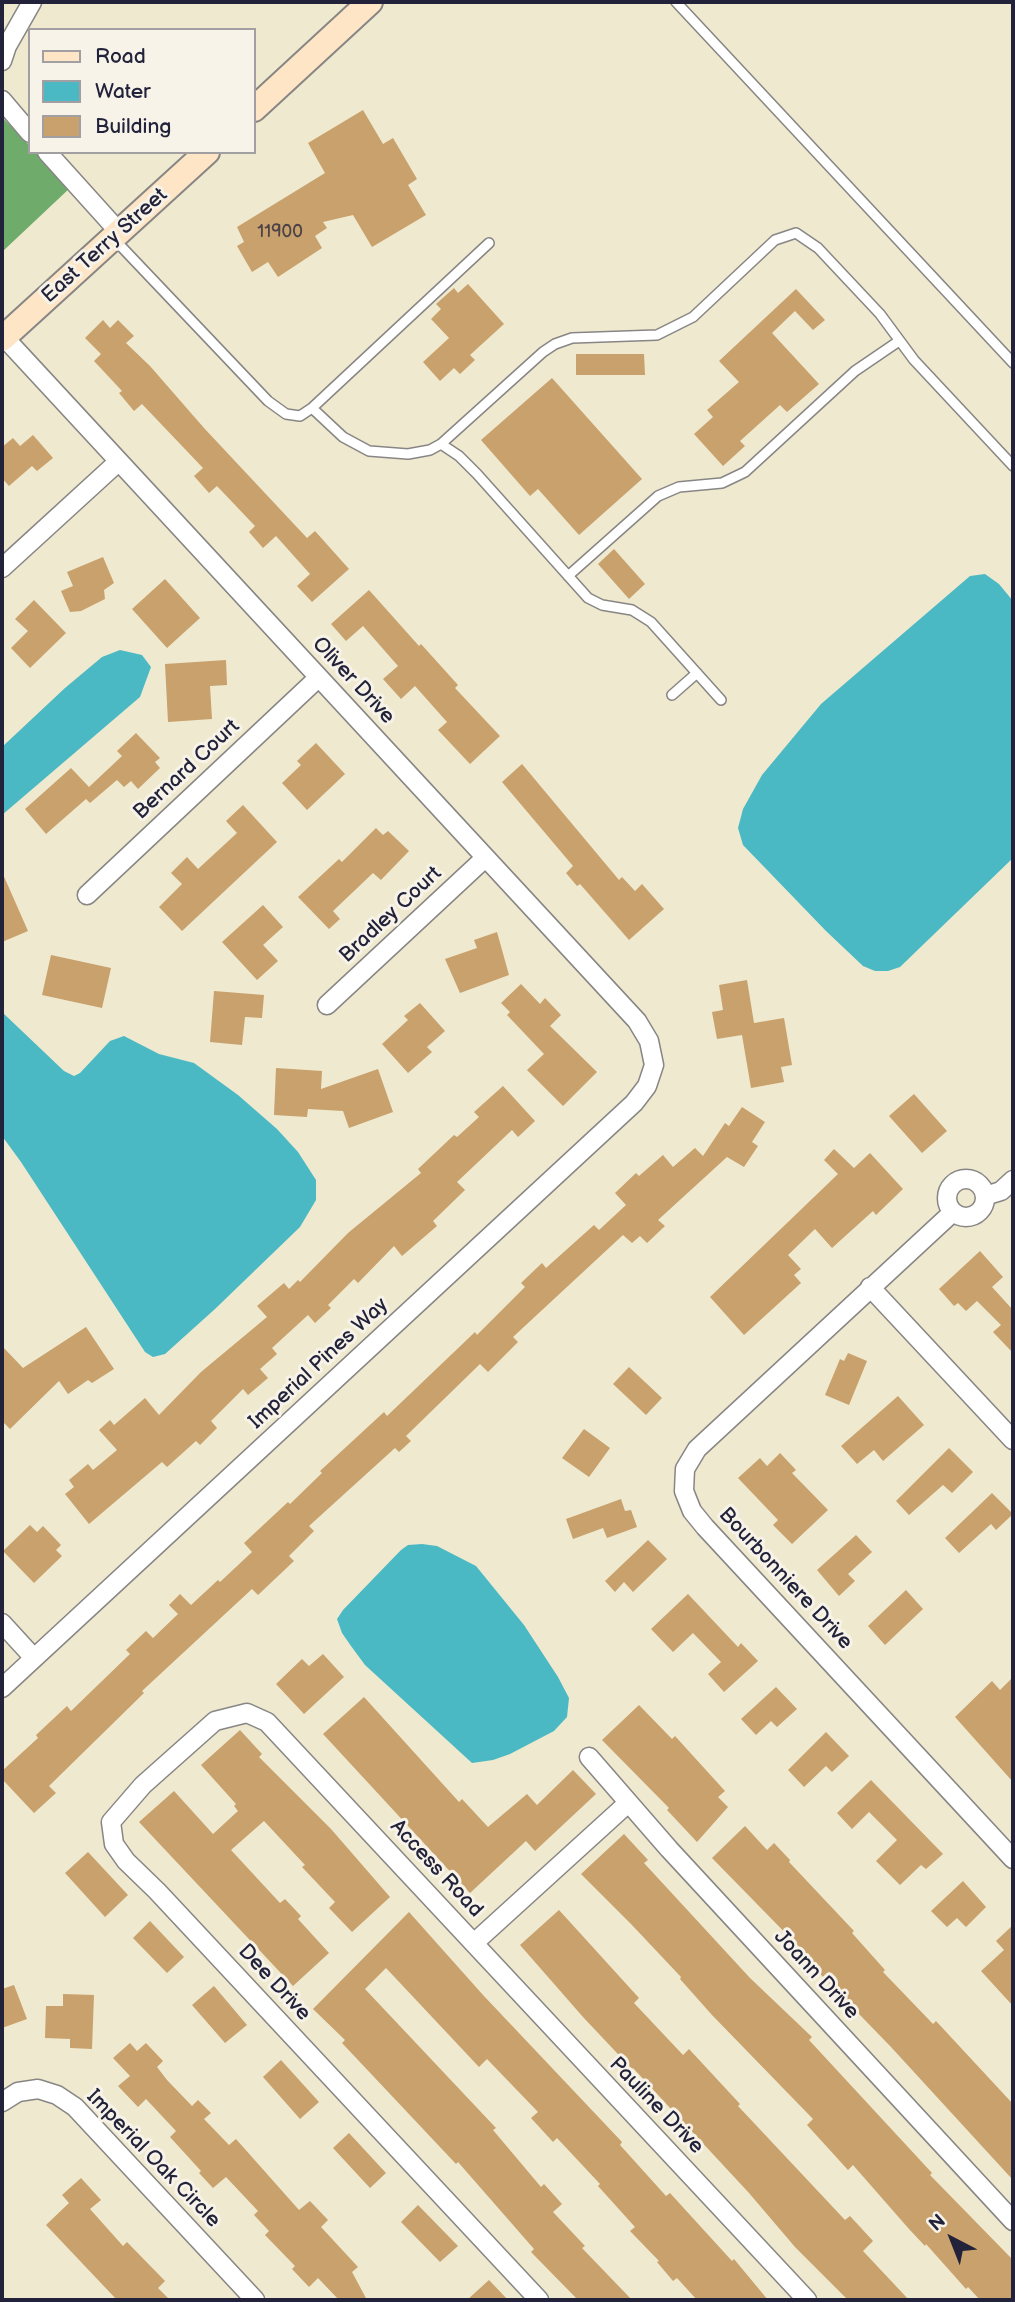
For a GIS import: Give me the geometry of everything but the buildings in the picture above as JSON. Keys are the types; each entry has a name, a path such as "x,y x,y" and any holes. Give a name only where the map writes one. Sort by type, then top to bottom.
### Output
{"street":[{"path":"256,107 370,2"},
{"path":"2,61 29,3"},
{"path":"2,100 28,131"},
{"path":"49,154 116,236"},
{"name":"East Terry Street","path":"3,338 205,154"},
{"name":"Oliver Drive","path":"3,338 637,1021 649,1041 654,1065"},
{"path":"2,568 118,461"},
{"name":"Bernard Court","path":"87,895 318,678"},
{"name":"Bradley Court","path":"327,1005 485,858"},
{"name":"Imperial Pines Way","path":"2,1688 634,1103 647,1086 654,1065"},
{"path":"969,1179 984,1190 985,1196 982,1209 977,1214 964,1217 953,1212 947,1201 952,1184 969,1179"},
{"path":"985,1196 1001,1191 1013,1180"},
{"name":"Bourbonniere Drive","path":"953,1212 697,1449 685,1469 684,1491 692,1511 705,1527 1013,1859"},
{"path":"870,1287 1013,1440"},
{"path":"2,1623 34,1658"},
{"name":"Access Road","path":"247,1713 267,1723 300,1755 474,1942 628,1803"},
{"name":"Dee Drive","path":"247,1713 215,1721 144,1785 111,1822 114,1843 126,1861 539,2300"},
{"name":"Joann Drive","path":"589,1757 628,1803 1013,2221"},
{"name":"Pauline Drive","path":"474,1942 563,2041 807,2300"},
{"name":"Imperial Oak Circle","path":"2,2102 18,2092 38,2089 57,2095 75,2107 255,2300"}],"lane":[{"path":"676,2 1013,363"},
{"path":"312,408 343,437 369,451 408,454 430,450 441,444 555,344 572,338 657,335 693,317 775,240 796,233 818,248 880,314 914,360 1013,466"},
{"path":"116,236 268,401 286,414 300,416 312,408 489,243"},
{"path":"568,576 659,496 679,487 722,483 745,472 855,370 899,341"},
{"path":"441,444 459,456 477,474 588,598 602,605 632,610 652,622 721,700"},
{"path":"672,695 697,673"}],"green space":[{"path":"2,117 28,144 28,154 38,154 71,187 2,252"}],"water":[{"path":"985,574 999,584 1013,601 1013,858 900,967 875,971 863,966 826,931 743,845 738,828 743,809 762,775 821,704 970,576"},
{"path":"120,650 142,655 151,667 140,697 2,815 2,747 102,657"},
{"path":"2,1012 64,1071 74,1076 110,1041 124,1036 159,1054 194,1063 238,1095 277,1129 298,1152 316,1180 316,1200 300,1227 165,1354 153,1357 145,1352 2,1136"},
{"path":"408,1545 437,1546 476,1566 524,1625 569,1698 567,1717 554,1731 510,1754 472,1763 365,1665 351,1646 337,1619 343,1610 401,1550"}]}
